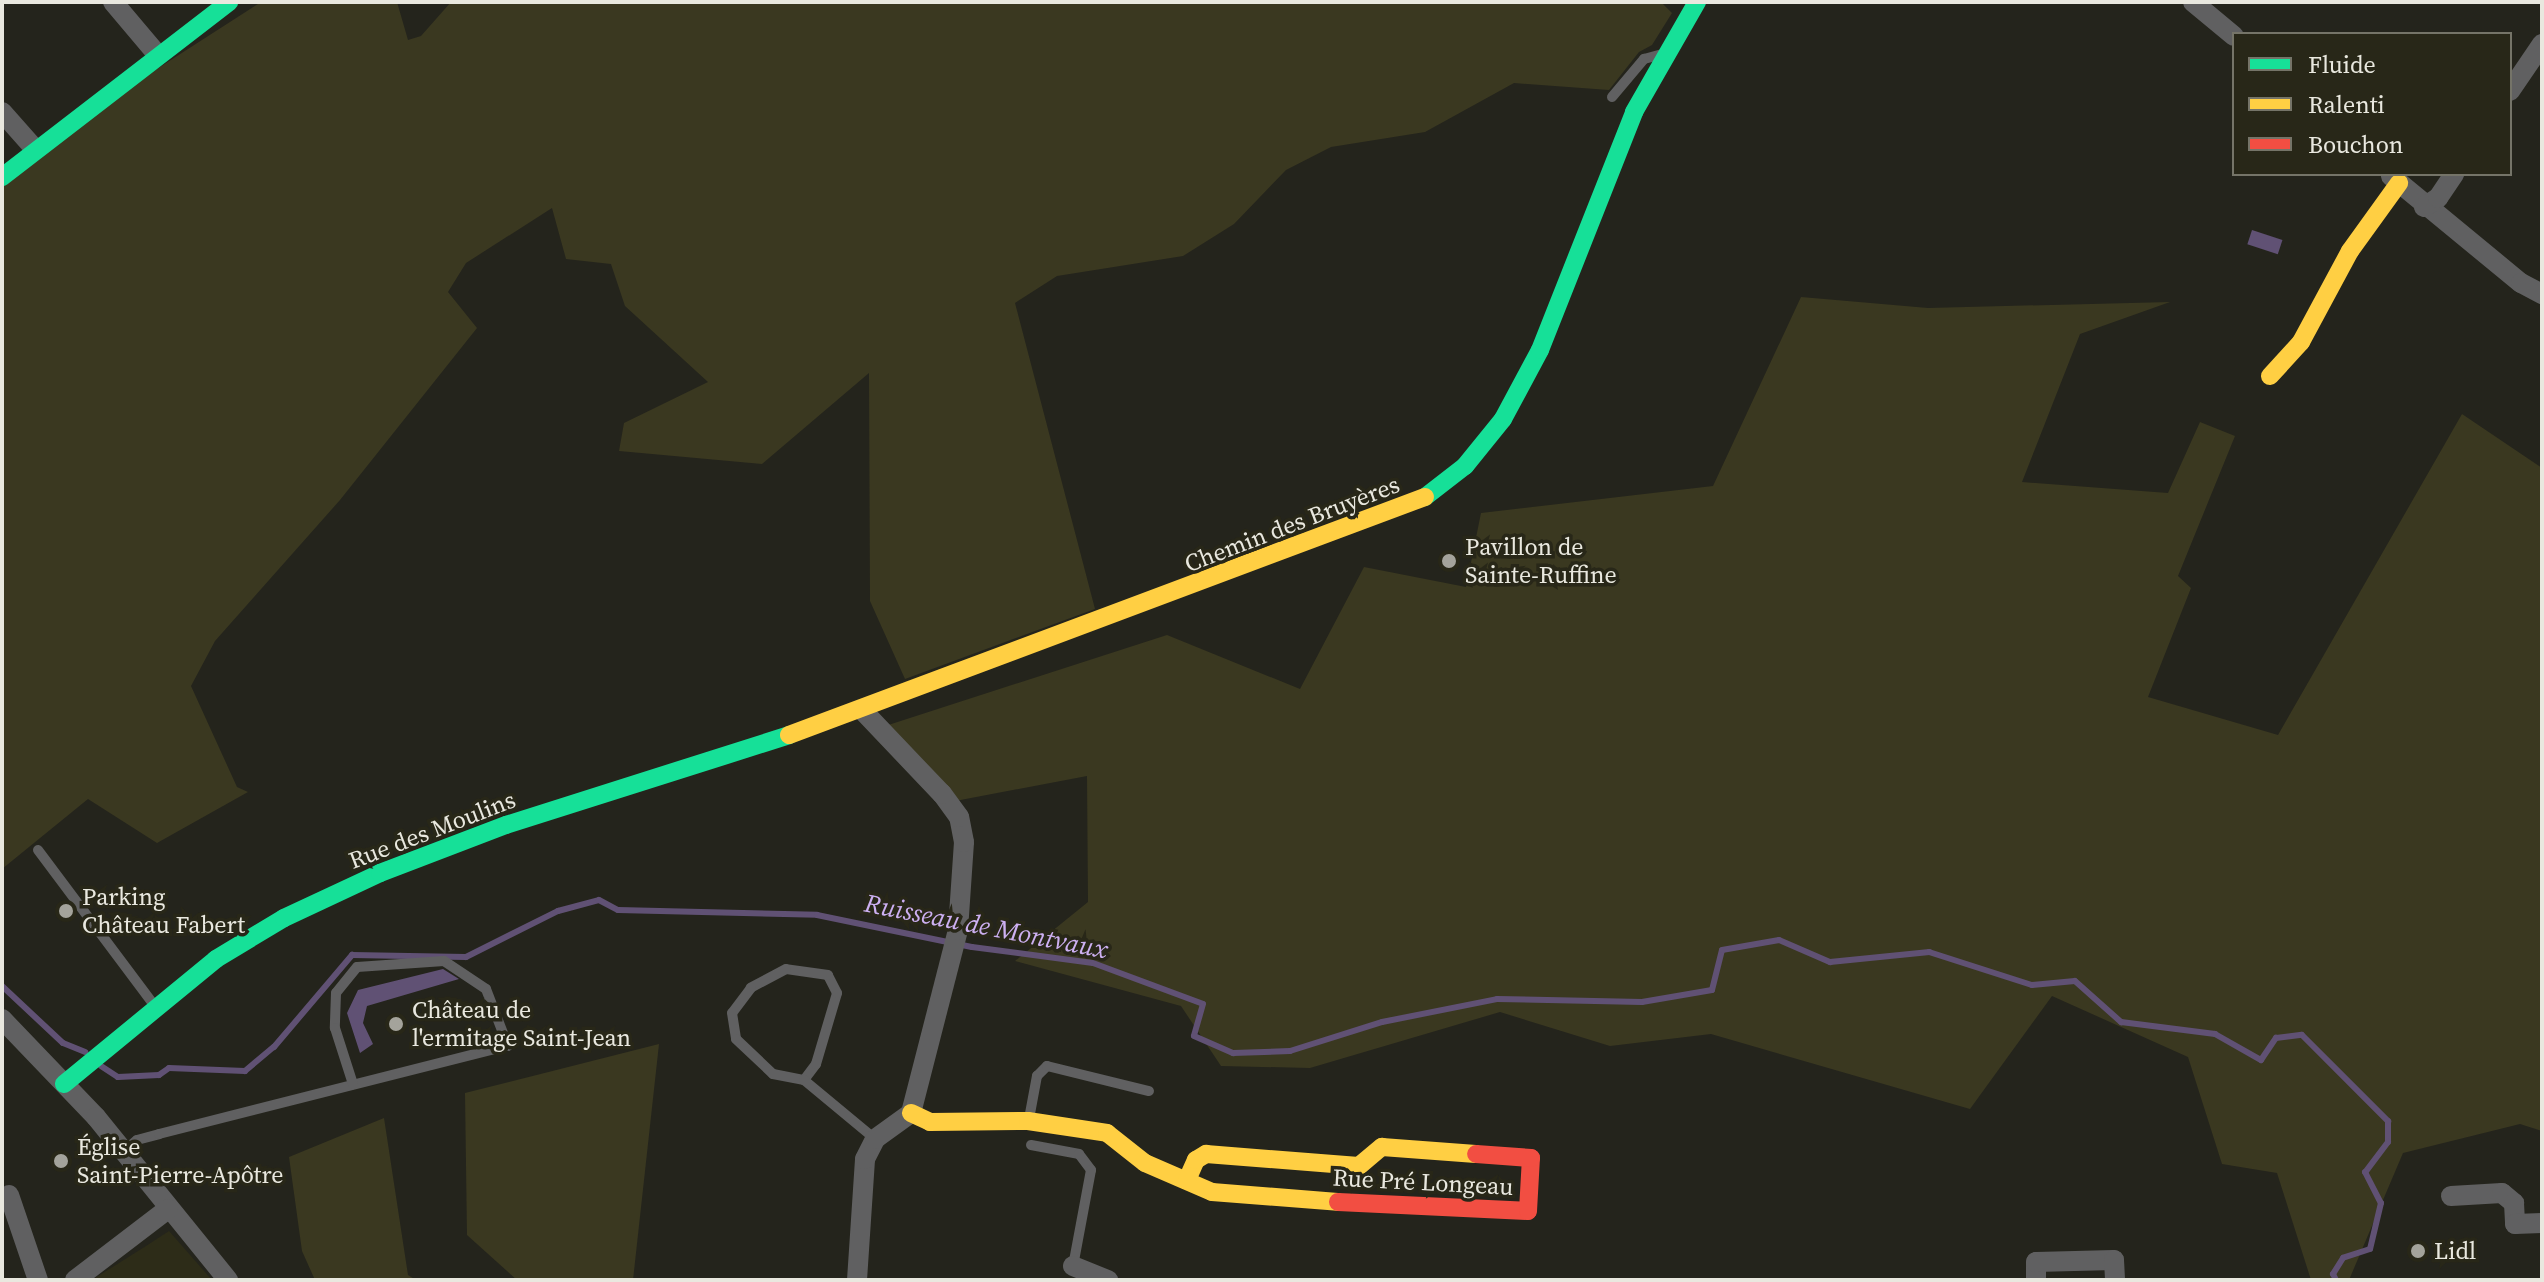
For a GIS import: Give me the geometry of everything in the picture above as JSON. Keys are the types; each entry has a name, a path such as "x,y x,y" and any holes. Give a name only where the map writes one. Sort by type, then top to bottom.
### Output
{"street":[{"path":"113,2 157,54"},
{"path":"2,177 34,148 229,2"},
{"name":"Chemin des Bruyères","path":"863,711 1389,516 1454,475 1503,419 1540,350 1634,112 1665,53 1697,2"},
{"path":"2195,3 2232,34"},
{"path":"2512,88 2542,44"},
{"path":"2,112 34,148"},
{"path":"2424,207 2438,198 2453,176"},
{"path":"2270,376 2301,342 2350,251 2394,179 2424,207 2542,294"},
{"path":"857,1280 859,1196 865,1159 875,1139 911,1113 958,930 964,842 959,817 942,794 863,711"},
{"name":"Rue des Moulins","path":"64,1084 154,1005 216,959 284,918 380,873 506,825 863,711"},
{"path":"2,1019 123,1152 228,1280"},
{"name":"Rue Pré Longeau","path":"911,1113 930,1122 1028,1121 1107,1133 1145,1163 1212,1192 1528,1211 1531,1158 1382,1147 1359,1166 1206,1154 1196,1160 1187,1180"},
{"path":"2451,1196 2502,1193 2514,1203 2515,1224 2542,1223"},
{"path":"9,1195 38,1280"},
{"path":"75,1280 168,1209"},
{"path":"2036,1280 2036,1262 2114,1260 2115,1280"},
{"path":"1073,1266 1108,1280"}],"lane":[{"path":"1612,97 1644,59 1665,53"},
{"path":"38,850 154,1005"},
{"path":"123,1152 137,1140 508,1046 486,989 444,961 357,967 336,993 336,1017 353,1084"},
{"path":"804,1080 816,1064 837,993 828,975 786,969 751,988 732,1013 736,1039 773,1074 804,1080 875,1139"},
{"path":"1028,1121 1037,1076 1047,1066 1149,1091"},
{"path":"1031,1145 1079,1154 1091,1170 1073,1266"}],"shaded area":[{"path":"261,2 397,2 408,40 421,36 451,2 1661,2 1672,13 1652,45 1639,52 1609,90 1514,83 1425,132 1331,147 1286,170 1234,224 1183,256 1057,276 1015,303 1095,609 905,679 870,601 869,373 762,464 619,451 624,423 708,382 625,306 611,264 566,259 552,208 466,263 448,292 477,328 340,500 215,641 191,686 237,787 248,792 157,843 88,799 2,869 2,177 34,148"},
{"path":"2252,230 2282,240 2278,254 2247,244"},
{"path":"1801,297 1928,308 2170,302 2080,334 2022,482 2168,493 2200,422 2235,436 2178,576 2191,588 2148,697 2278,735 2462,414 2542,468 2542,1131 2520,1124 2403,1153 2349,1280 2311,1280 2277,1173 2222,1164 2188,1057 2052,996 1970,1109 1711,1034 1610,1046 1500,1012 1310,1068 1221,1066 1181,1006 1015,961 1088,902 1087,776 950,802 879,728 1167,635 1300,689 1364,567 1466,587 1481,513 1713,486"},
{"path":"443,969 459,979 367,1006 363,1023 373,1044 360,1053 347,1013 358,990"},
{"path":"659,1044 633,1280 517,1280 467,1235 465,1093"},
{"path":"384,1118 408,1275 416,1280 315,1280 302,1251 289,1157"},
{"path":"169,1231 212,1280 92,1280 146,1246"}],"waterway":[{"name":"Ruisseau de Montvaux","path":"101,1066 118,1077 159,1075 169,1068 245,1071 274,1047 352,955 466,957 558,911 599,900 618,910 817,915 972,947 1093,963 1203,1004 1194,1036 1233,1053 1290,1051 1382,1022 1497,999 1642,1002 1712,990 1722,950 1779,940 1830,962 1929,952 2032,985 2075,981 2121,1022 2215,1034 2261,1060 2276,1038 2302,1035 2388,1121 2388,1142 2365,1172 2381,1203 2370,1249 2343,1258 2333,1274 2336,1280"},
{"name":"Ruisseau de Montvaux","path":"2,986 63,1043 85,1052"}],"traffic: fast":[{"path":"2,177 229,2"},
{"path":"1425,497 1465,466 1503,419 1540,350 1634,112 1697,2"},
{"path":"64,1084 216,959 284,918 380,873 506,825 789,735"}],"traffic: slow":[{"path":"2270,376 2301,342 2350,251 2399,183"},
{"path":"789,735 1425,497"},
{"path":"911,1113 930,1122 1028,1121 1107,1133 1145,1163 1212,1192 1338,1202"},
{"path":"1187,1180 1196,1160 1206,1154 1359,1166 1382,1147 1476,1154"}],"traffic: jam":[{"path":"1338,1202 1528,1211 1531,1158 1476,1154"}],"place":[{"name":"Pavillon de Sainte-Ruffine","path":"1449,561"},
{"name":"Parking Château Fabert","path":"66,911"},
{"name":"Château de l'ermitage Saint-Jean","path":"396,1024"},
{"name":"Église Saint-Pierre-Apôtre","path":"61,1161"},
{"name":"Lidl","path":"2418,1251"}]}
